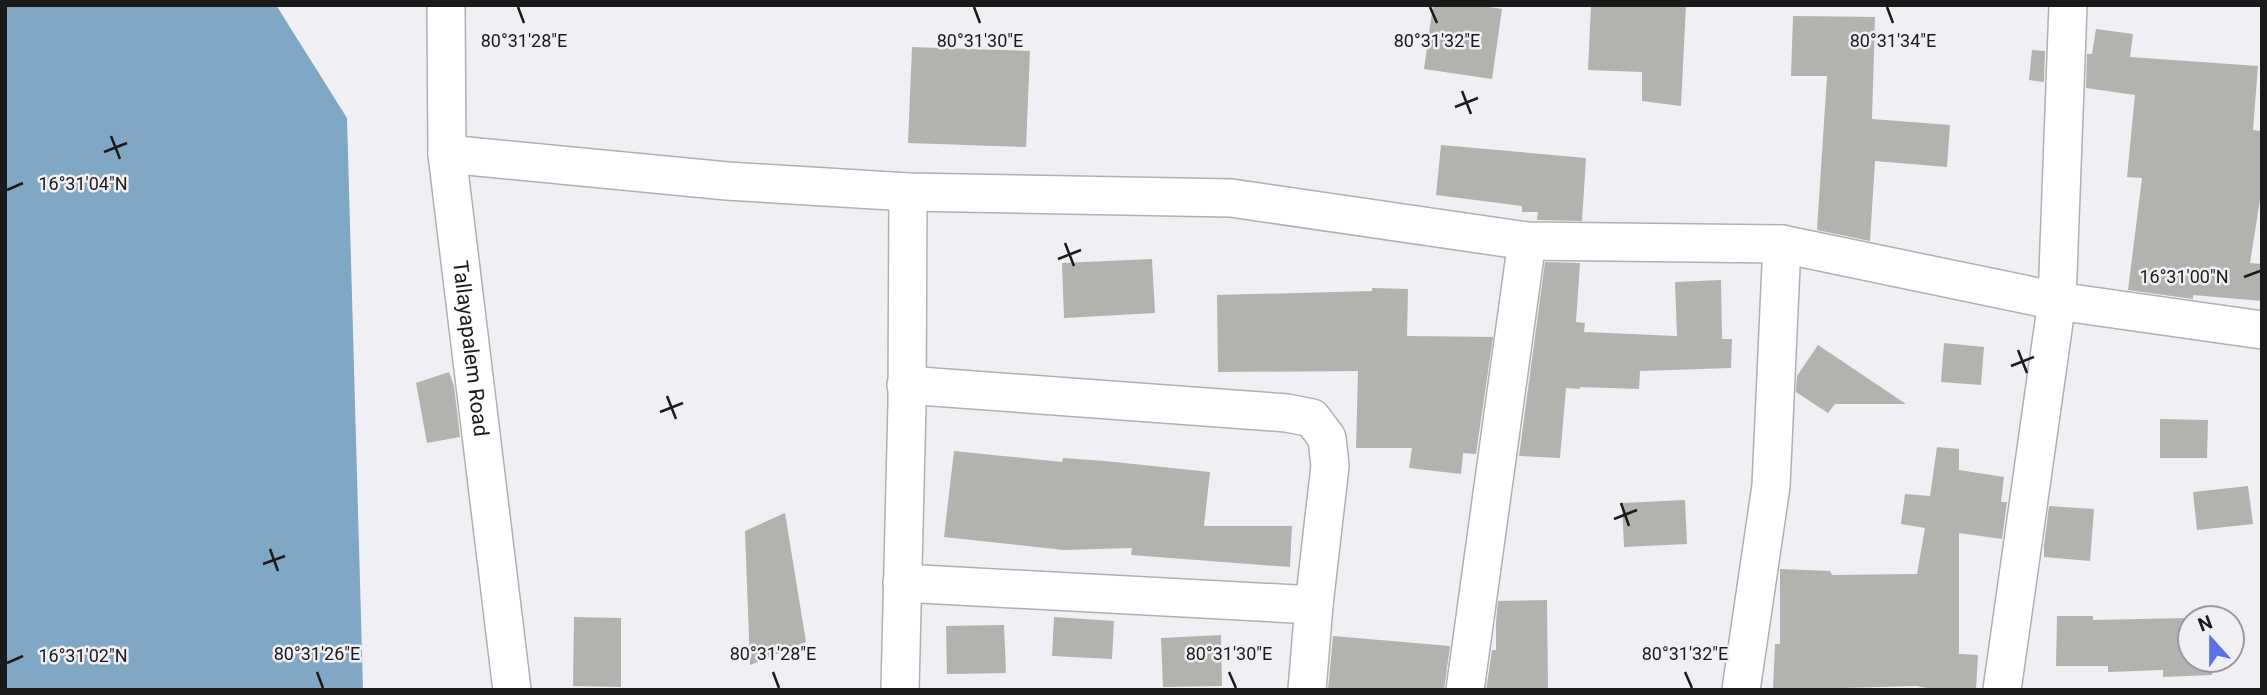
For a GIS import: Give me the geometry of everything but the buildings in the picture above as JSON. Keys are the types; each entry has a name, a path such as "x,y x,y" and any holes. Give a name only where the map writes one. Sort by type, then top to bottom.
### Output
{"street":[{"name":"Tallayapalem Road","path":"446,5 447,154 512,690"},
{"path":"2002,690 2057,302 2068,5"},
{"path":"447,154 727,181 908,192 1231,198 1527,241 1782,244 2057,302 2262,330"},
{"path":"900,690 908,192"},
{"path":"1465,690 1527,241"},
{"path":"1741,690 1771,486 1782,244"},
{"path":"906,385 1287,413 1312,418 1327,438 1330,466 1307,690"},
{"path":"902,583 1314,605"}],"water":[{"path":"5,5 276,5 347,118 363,690 5,690"}]}
